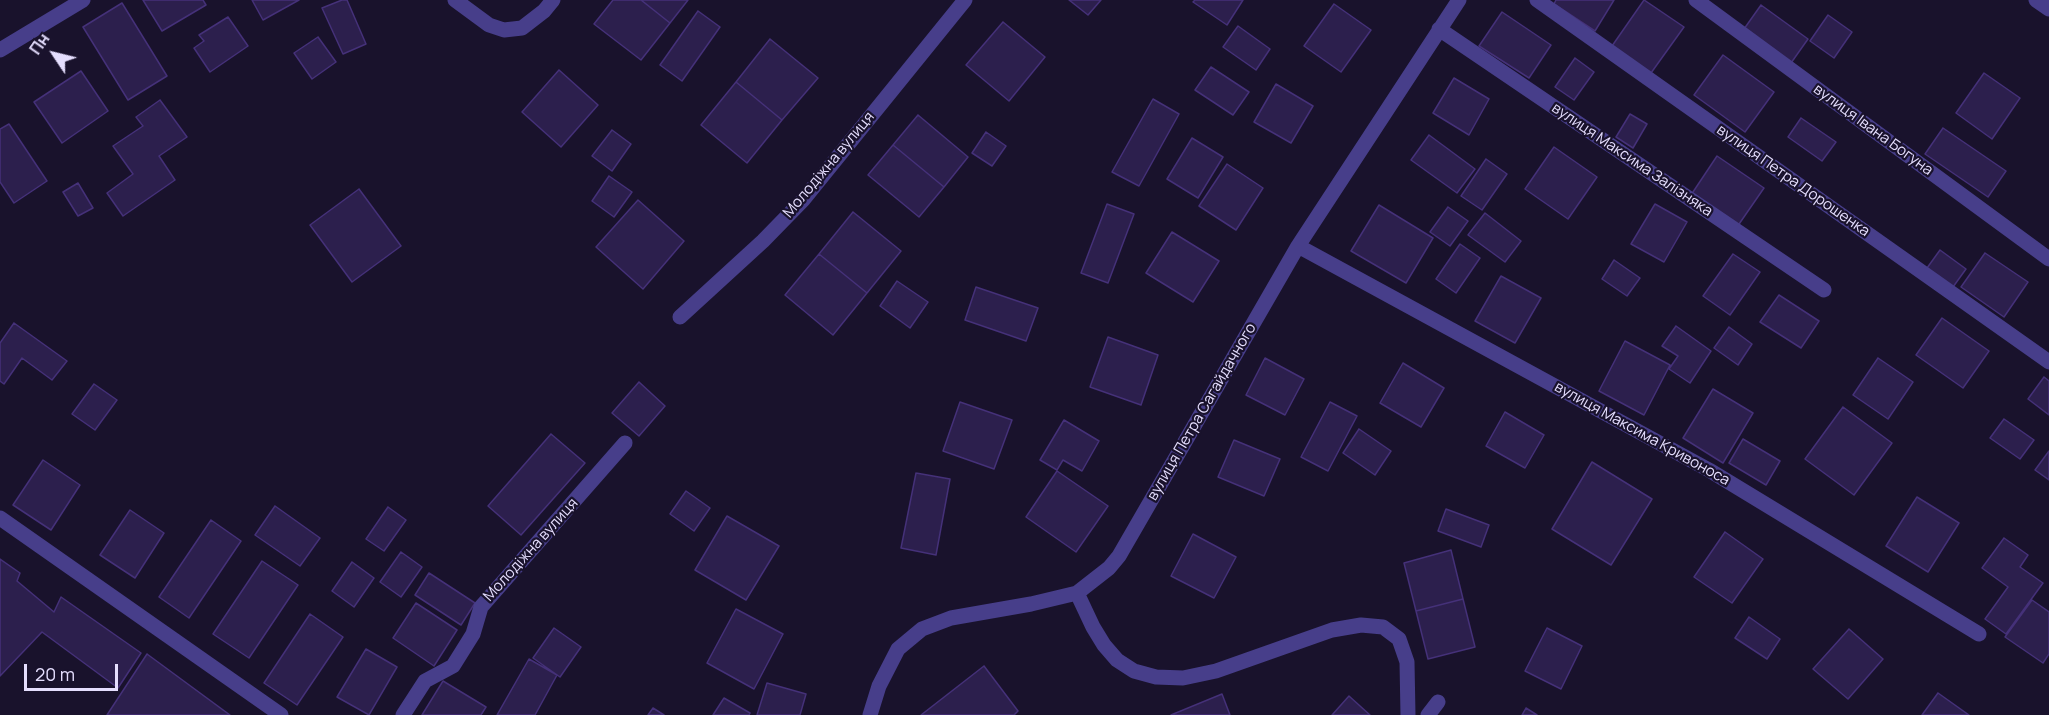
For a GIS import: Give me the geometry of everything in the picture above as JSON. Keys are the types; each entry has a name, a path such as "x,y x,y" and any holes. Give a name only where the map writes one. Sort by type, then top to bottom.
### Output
{"street":[{"path":"0,50 83,0"},
{"path":"454,0 489,25 504,30 522,28 544,11 553,0"},
{"name":"Молодіжна вулиця","path":"680,317 763,241 802,200 965,0"},
{"name":"вулиця Петра Сагайдачного","path":"870,715 879,686 898,649 922,629 951,618 1031,604 1077,593 1109,568 1119,556 1298,246 1459,0"},
{"name":"вулиця Петра Дорошенка","path":"1537,0 2049,362"},
{"name":"вулиця Івана Богуна","path":"1696,0 2049,259"},
{"path":"2036,0 2049,9"},
{"name":"вулиця Максима Залізняка","path":"1439,29 1824,290"},
{"name":"вулиця Максима Кривоноса","path":"1298,246 1709,470 1979,634"},
{"name":"Молодіжна вулиця","path":"403,715 425,681 453,666 473,634 481,607 625,443"},
{"path":"0,518 280,715"},
{"path":"1077,593 1093,627 1117,660 1134,671 1156,677 1183,678 1216,671 1332,630 1361,624 1383,627 1399,639 1407,662 1408,715"},
{"path":"1428,715 1438,702"}],"building":[{"path":"143,0 203,0 206,5 162,31"},
{"path":"252,0 299,0 263,20"},
{"path":"347,0 366,44 343,54 322,8"},
{"path":"613,0 641,0 670,23 641,60 594,24"},
{"path":"641,0 688,0 670,23"},
{"path":"1069,0 1101,0 1088,15"},
{"path":"1195,0 1243,0 1227,25 1193,2"},
{"path":"1556,0 1614,0 1595,31 1554,4"},
{"path":"1644,0 1684,27 1651,73 1612,46"},
{"path":"122,3 167,76 128,100 83,27"},
{"path":"1334,4 1371,30 1341,72 1304,46"},
{"path":"1761,5 1808,39 1791,63 1744,29"},
{"path":"698,11 720,27 682,81 660,65"},
{"path":"1502,12 1551,45 1529,78 1479,46"},
{"path":"1828,15 1852,32 1834,58 1810,41"},
{"path":"228,17 248,46 210,72 194,48 204,41 199,35"},
{"path":"1003,22 1045,57 1009,101 966,65"},
{"path":"1238,26 1270,49 1256,70 1223,47"},
{"path":"318,37 336,62 312,79 294,53"},
{"path":"770,39 818,78 782,120 736,82"},
{"path":"1723,55 1774,92 1745,132 1694,95"},
{"path":"1575,58 1594,72 1574,100 1555,87"},
{"path":"1211,67 1249,92 1233,115 1195,90"},
{"path":"559,70 598,105 561,147 522,112"},
{"path":"81,71 108,111 62,143 34,102"},
{"path":"1984,73 2020,98 1992,139 1956,113"},
{"path":"1454,78 1489,99 1469,135 1433,113"},
{"path":"736,82 782,120 747,163 701,125"},
{"path":"1276,84 1313,106 1291,143 1254,122"},
{"path":"1153,99 1179,114 1139,186 1112,172"},
{"path":"160,100 187,137 159,156 175,180 123,216 107,193 133,174 113,146 143,126 136,117"},
{"path":"1630,114 1647,124 1633,148 1616,137"},
{"path":"918,115 968,157 944,187 893,145"},
{"path":"1801,118 1836,142 1822,161 1788,137"},
{"path":"9,124 47,181 14,203 0,182 0,129"},
{"path":"1943,128 2006,171 1988,197 1925,154"},
{"path":"612,130 631,144 612,171 592,156"},
{"path":"986,132 1006,146 992,166 972,153"},
{"path":"1429,135 1475,169 1457,193 1411,160"},
{"path":"1192,138 1223,157 1198,198 1167,179"},
{"path":"893,145 944,187 919,217 868,175"},
{"path":"1554,147 1597,177 1568,219 1525,189"},
{"path":"1717,156 1764,188 1737,227 1691,195"},
{"path":"1486,159 1507,174 1482,210 1461,196"},
{"path":"1227,164 1263,188 1236,230 1199,206"},
{"path":"609,176 632,192 614,217 592,201"},
{"path":"78,183 93,208 78,216 63,192"},
{"path":"359,189 401,246 352,282 310,225"},
{"path":"638,200 684,241 643,289 596,247"},
{"path":"1107,204 1134,214 1108,283 1081,273"},
{"path":"1655,204 1687,222 1664,262 1631,244"},
{"path":"1379,205 1433,238 1406,283 1351,251"},
{"path":"1448,207 1468,221 1450,246 1430,232"},
{"path":"853,212 901,251 867,293 819,254"},
{"path":"1485,213 1521,241 1505,262 1468,235"},
{"path":"1172,232 1219,261 1193,302 1146,273"},
{"path":"1460,244 1480,258 1456,293 1436,279"},
{"path":"1940,250 1966,269 1953,287 1927,268"},
{"path":"1985,253 2028,282 2004,317 1961,287"},
{"path":"819,254 867,293 833,335 785,295"},
{"path":"1733,254 1760,272 1730,315 1703,296"},
{"path":"1614,260 1640,278 1627,296 1602,279"},
{"path":"1501,276 1541,298 1515,343 1475,321"},
{"path":"897,281 928,302 910,328 880,306"},
{"path":"976,287 1038,308 1026,341 965,320"},
{"path":"1779,295 1819,321 1801,348 1760,322"},
{"path":"1942,318 1989,351 1963,388 1916,355"},
{"path":"14,323 67,361 52,380 22,358 4,384 0,381 0,343"},
{"path":"1676,326 1711,351 1690,383 1669,369 1678,356 1662,346"},
{"path":"1729,327 1752,344 1738,365 1714,348"},
{"path":"1108,337 1158,355 1141,405 1090,387"},
{"path":"1625,341 1670,365 1644,415 1599,391"},
{"path":"1265,358 1304,379 1285,415 1246,395"},
{"path":"1878,358 1913,382 1888,419 1853,395"},
{"path":"1403,363 1444,388 1421,427 1380,403"},
{"path":"2044,377 2049,381 2049,415 2028,399"},
{"path":"639,382 665,406 639,436 612,413"},
{"path":"94,384 117,400 95,430 72,414"},
{"path":"1713,389 1753,413 1723,463 1683,438"},
{"path":"960,402 1012,420 994,469 943,451"},
{"path":"1330,402 1357,416 1328,471 1301,457"},
{"path":"1843,407 1892,443 1854,495 1805,459"},
{"path":"1505,412 1544,435 1525,468 1486,446"},
{"path":"2004,419 2034,440 2020,459 1990,438"},
{"path":"1064,420 1099,441 1082,471 1063,460 1057,470 1040,460"},
{"path":"1359,429 1391,451 1375,475 1343,453"},
{"path":"551,434 585,463 521,535 488,506"},
{"path":"1743,439 1780,461 1766,485 1729,463"},
{"path":"1234,440 1280,459 1264,496 1218,477"},
{"path":"2049,451 2049,480 2035,470"},
{"path":"43,460 80,485 51,530 13,505"},
{"path":"1592,462 1652,499 1611,565 1552,529"},
{"path":"1057,471 1108,506 1076,552 1026,517"},
{"path":"916,473 950,479 936,555 901,548"},
{"path":"686,491 710,508 694,531 670,514"},
{"path":"1917,497 1959,523 1928,572 1886,546"},
{"path":"275,506 320,538 300,566 255,535"},
{"path":"388,507 406,520 384,551 366,539"},
{"path":"1446,509 1489,525 1481,547 1438,531"},
{"path":"130,510 164,533 135,578 100,555"},
{"path":"727,516 779,546 746,600 695,570"},
{"path":"211,520 241,541 189,618 159,597"},
{"path":"1725,532 1763,559 1732,603 1694,577"},
{"path":"1193,534 1236,557 1214,598 1171,576"},
{"path":"2004,538 2028,555 2020,567 2043,583 2006,634 1985,619 2008,587 1982,568"},
{"path":"1451,550 1463,599 1416,611 1404,563"},
{"path":"401,552 422,567 401,597 380,582"},
{"path":"0,559 20,573 17,581 54,612 61,597 141,653 118,688 42,632 0,676"},
{"path":"262,561 298,585 249,658 213,634"},
{"path":"352,562 374,578 354,607 332,591"},
{"path":"429,573 475,603 461,625 415,595"},
{"path":"1463,599 1475,647 1428,659 1416,611"},
{"path":"2032,600 2049,612 2049,654 2043,663 2005,637"},
{"path":"416,603 457,630 434,666 393,638"},
{"path":"736,609 783,634 754,689 707,663"},
{"path":"310,614 343,637 297,705 264,683"},
{"path":"1749,617 1780,639 1767,659 1735,638"},
{"path":"554,628 581,647 560,677 533,658"},
{"path":"1547,628 1582,646 1561,689 1525,671"},
{"path":"1849,629 1883,659 1848,699 1813,669"},
{"path":"366,649 397,667 369,715 337,697"},
{"path":"147,654 230,715 107,715"},
{"path":"529,659 557,675 535,715 497,715"},
{"path":"984,666 1018,711 1014,715 921,715"},
{"path":"443,681 486,707 481,715 422,715"},
{"path":"767,683 806,694 800,715 757,715"},
{"path":"1938,693 1969,715 1922,715"},
{"path":"1222,694 1230,715 1171,715"},
{"path":"1349,696 1370,715 1332,715"},
{"path":"724,698 750,713 749,715 713,715"},
{"path":"653,708 664,715 648,715"},
{"path":"1526,708 1537,715 1522,715"}]}
